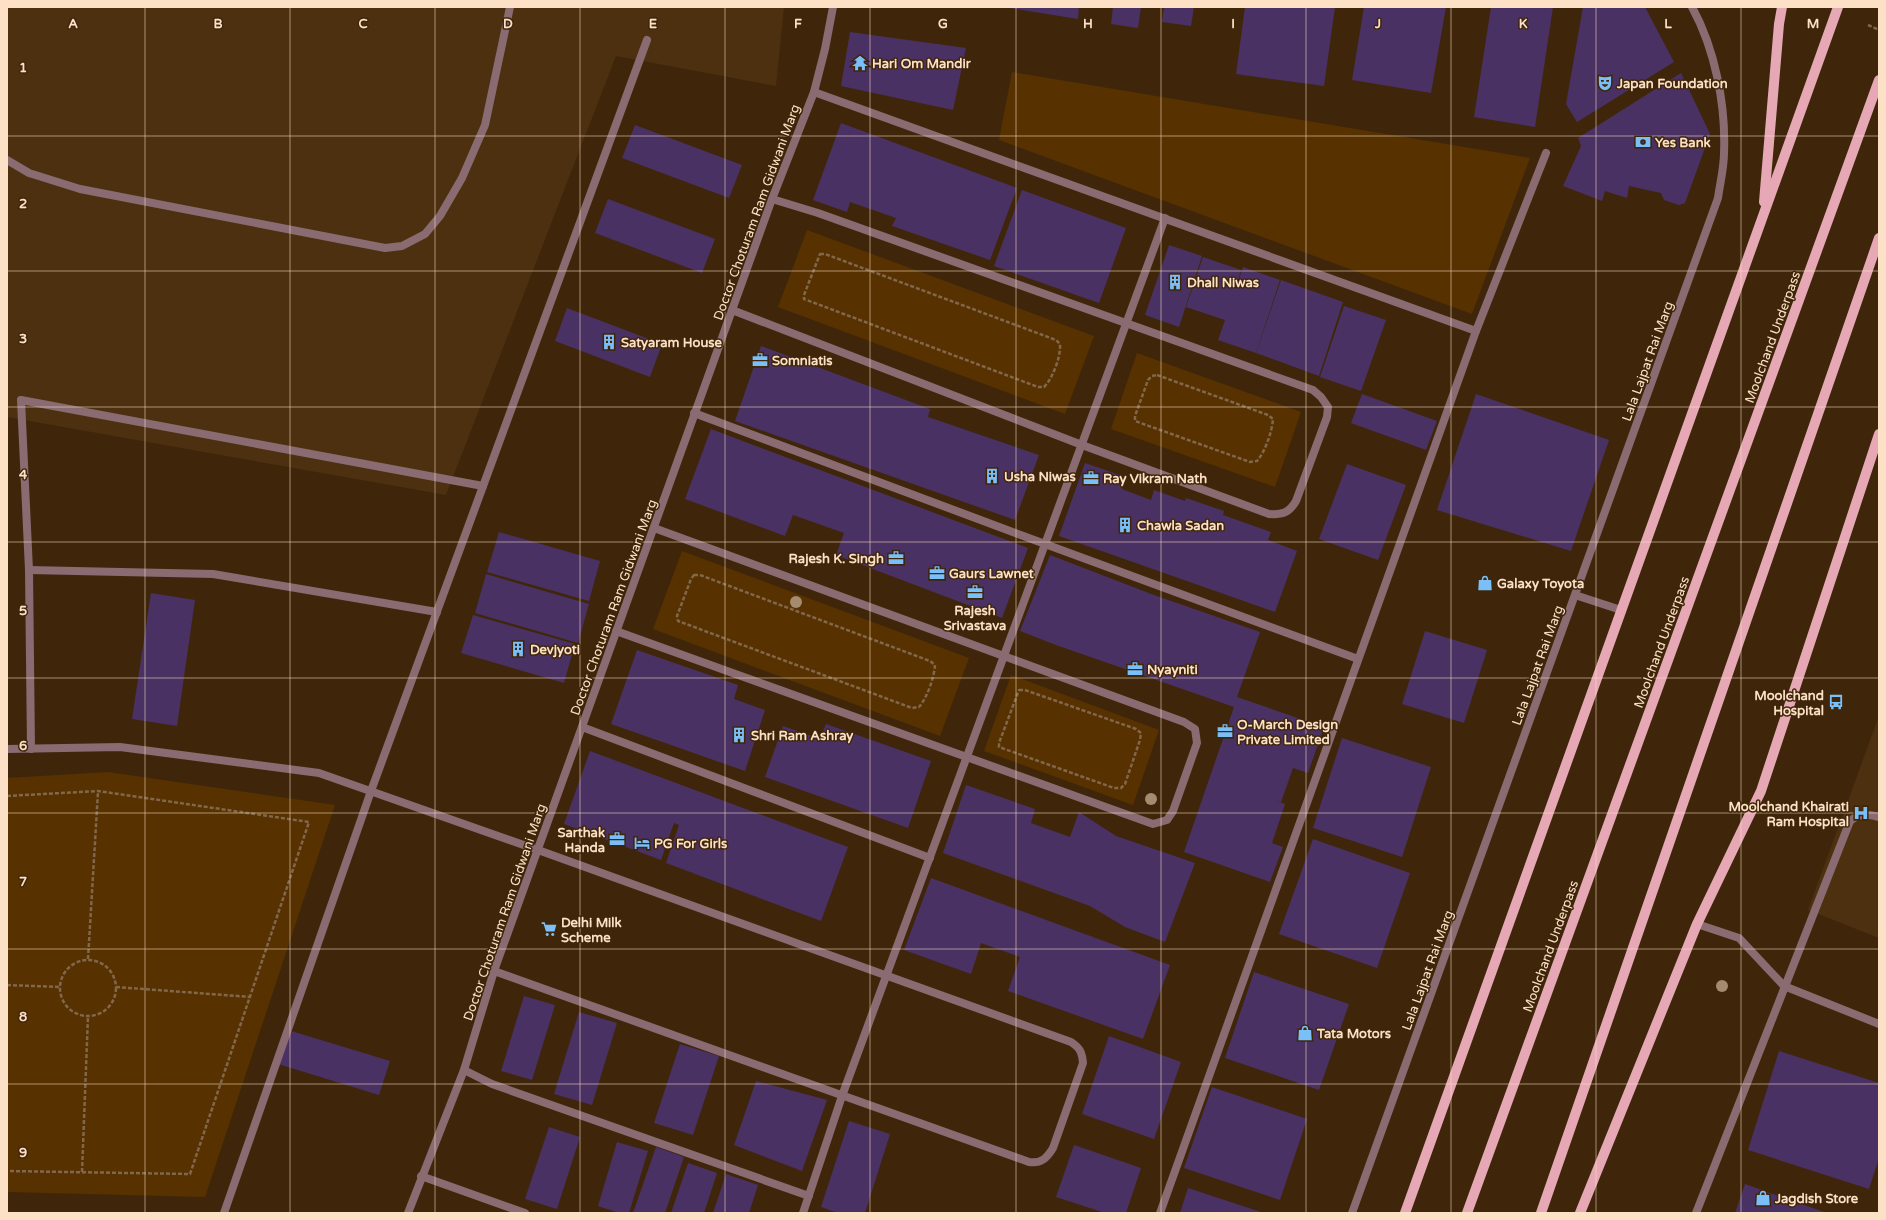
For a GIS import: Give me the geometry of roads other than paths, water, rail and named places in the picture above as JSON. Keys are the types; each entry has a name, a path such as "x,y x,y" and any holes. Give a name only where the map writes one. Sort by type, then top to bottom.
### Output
{"main road":[{"path":"1763,216 1779,24 1782,7"},
{"path":"1405,1213 1838,7"},
{"name":"Moolchand Underpass","path":"1468,1213 1879,80"},
{"path":"1541,1213 1879,238"},
{"path":"1580,1213 1697,924 1761,791 1879,434"}],"street":[{"path":"7,160 30,173 80,189 385,248 402,246 425,234 440,216 462,178 485,125 510,7"},
{"name":"Doctor Choturam Ram Gidwani Marg","path":"408,1213 421,1176 464,1070 494,971 694,413 772,199 814,92 825,49 833,7"},
{"name":"Lala Lajpat Rai Marg","path":"1352,1213 1718,198 1724,153 1721,90 1703,26 1692,7"},
{"path":"224,1213 371,791 646,40"},
{"path":"814,92 1476,330"},
{"path":"1160,1213 1476,330 1546,153"},
{"path":"732,310 1082,445 1269,514 1280,515 1291,510 1296,501 1327,417 1328,407 1321,397 1313,390 818,213 772,199"},
{"path":"803,1213 842,1096 1164,218"},
{"path":"31,749 29,570 21,400 483,486"},
{"path":"694,413 1358,659"},
{"path":"616,631 1154,824 1166,820 1173,811 1197,743 1195,729 1184,722 654,528"},
{"path":"29,570 213,574 437,612"},
{"path":"1575,595 1621,610"},
{"path":"582,727 930,858"},
{"path":"7,749 120,746 320,773 1071,1042 1079,1047 1082,1054 1083,1064 1053,1148 1049,1155 1042,1161 1036,1163 1029,1162 494,971"},
{"path":"1696,1213 1850,821 1857,815 1867,814 1879,817"},
{"path":"1697,924 1739,938 1784,986 1879,1024"},
{"path":"464,1070 500,1087 809,1196"},
{"path":"421,1176 525,1213"}],"place":[{"name":"Hari Om Mandir","path":"860,63"},
{"name":"Japan Foundation","path":"1605,83"},
{"name":"Yes Bank","path":"1643,142"},
{"name":"Dhall Niwas","path":"1175,282"},
{"name":"Satyaram House","path":"609,342"},
{"name":"Somniatis","path":"760,360"},
{"name":"Usha Niwas","path":"992,476"},
{"name":"Ray Vikram Nath","path":"1091,478"},
{"name":"Chawla Sadan","path":"1125,525"},
{"name":"Rajesh K. Singh","path":"896,558"},
{"name":"Gaurs Lawnet","path":"937,573"},
{"name":"Galaxy Toyota","path":"1485,583"},
{"name":"Rajesh Srivastava","path":"975,592"},
{"name":"Devjyoti","path":"518,649"},
{"name":"Nyayniti","path":"1135,669"},
{"name":"Moolchand Hospital","path":"1836,702"},
{"name":"O-March Design Private Limited","path":"1225,731"},
{"name":"Shri Ram Ashray","path":"739,735"},
{"name":"Moolchand Khairati Ram Hospital","path":"1861,813"},
{"name":"Sarthak Handa","path":"617,839"},
{"name":"PG For Girls","path":"642,843"},
{"name":"Delhi Milk Scheme","path":"549,929"},
{"name":"Tata Motors","path":"1305,1033"},
{"name":"Jagdish Store","path":"1763,1198"}]}
